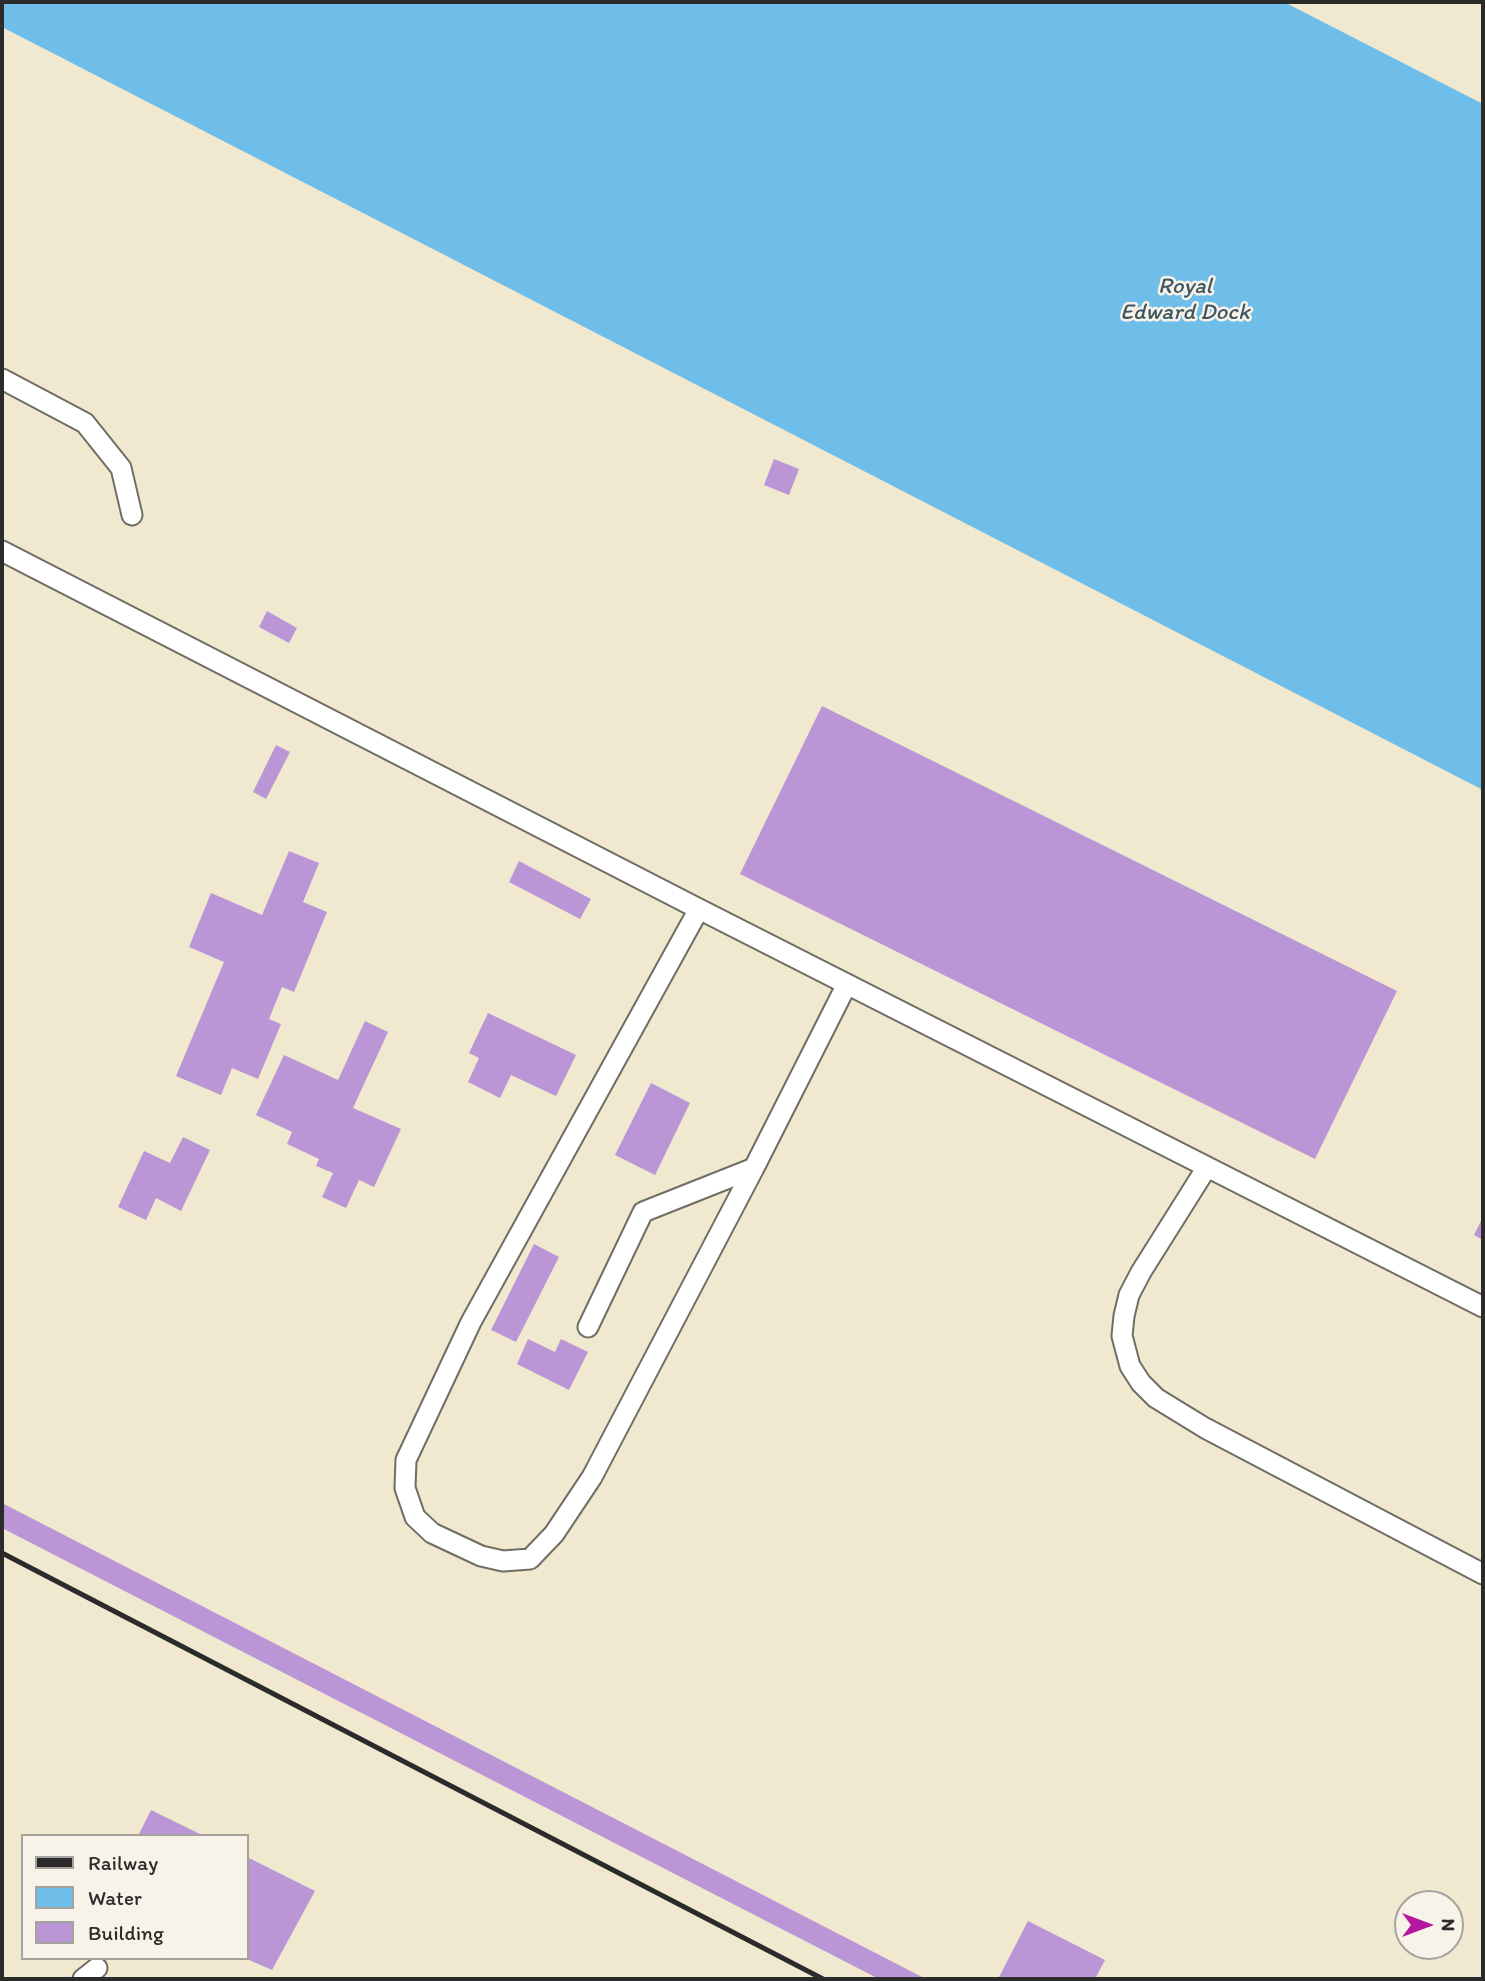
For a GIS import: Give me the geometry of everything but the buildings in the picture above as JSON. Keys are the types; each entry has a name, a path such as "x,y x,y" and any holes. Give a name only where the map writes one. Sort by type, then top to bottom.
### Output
{"lane":[{"path":"2,379 85,423 121,468 132,515"},
{"path":"2,551 1483,1307"},
{"path":"699,909 471,1322 406,1460 405,1489 415,1517 432,1533 481,1556 503,1561 530,1559 554,1534 592,1477 847,984"},
{"path":"1207,1167 1140,1272 1129,1295 1122,1336 1130,1366 1141,1383 1156,1398 1205,1428 1483,1574"},
{"path":"588,1327 643,1212 754,1168"}],"water":[{"name":"Royal Edward Dock","path":"2,2 1284,2 1483,104 1483,790 2,27"}],"railway":[{"path":"2,1553 823,1979"}]}
